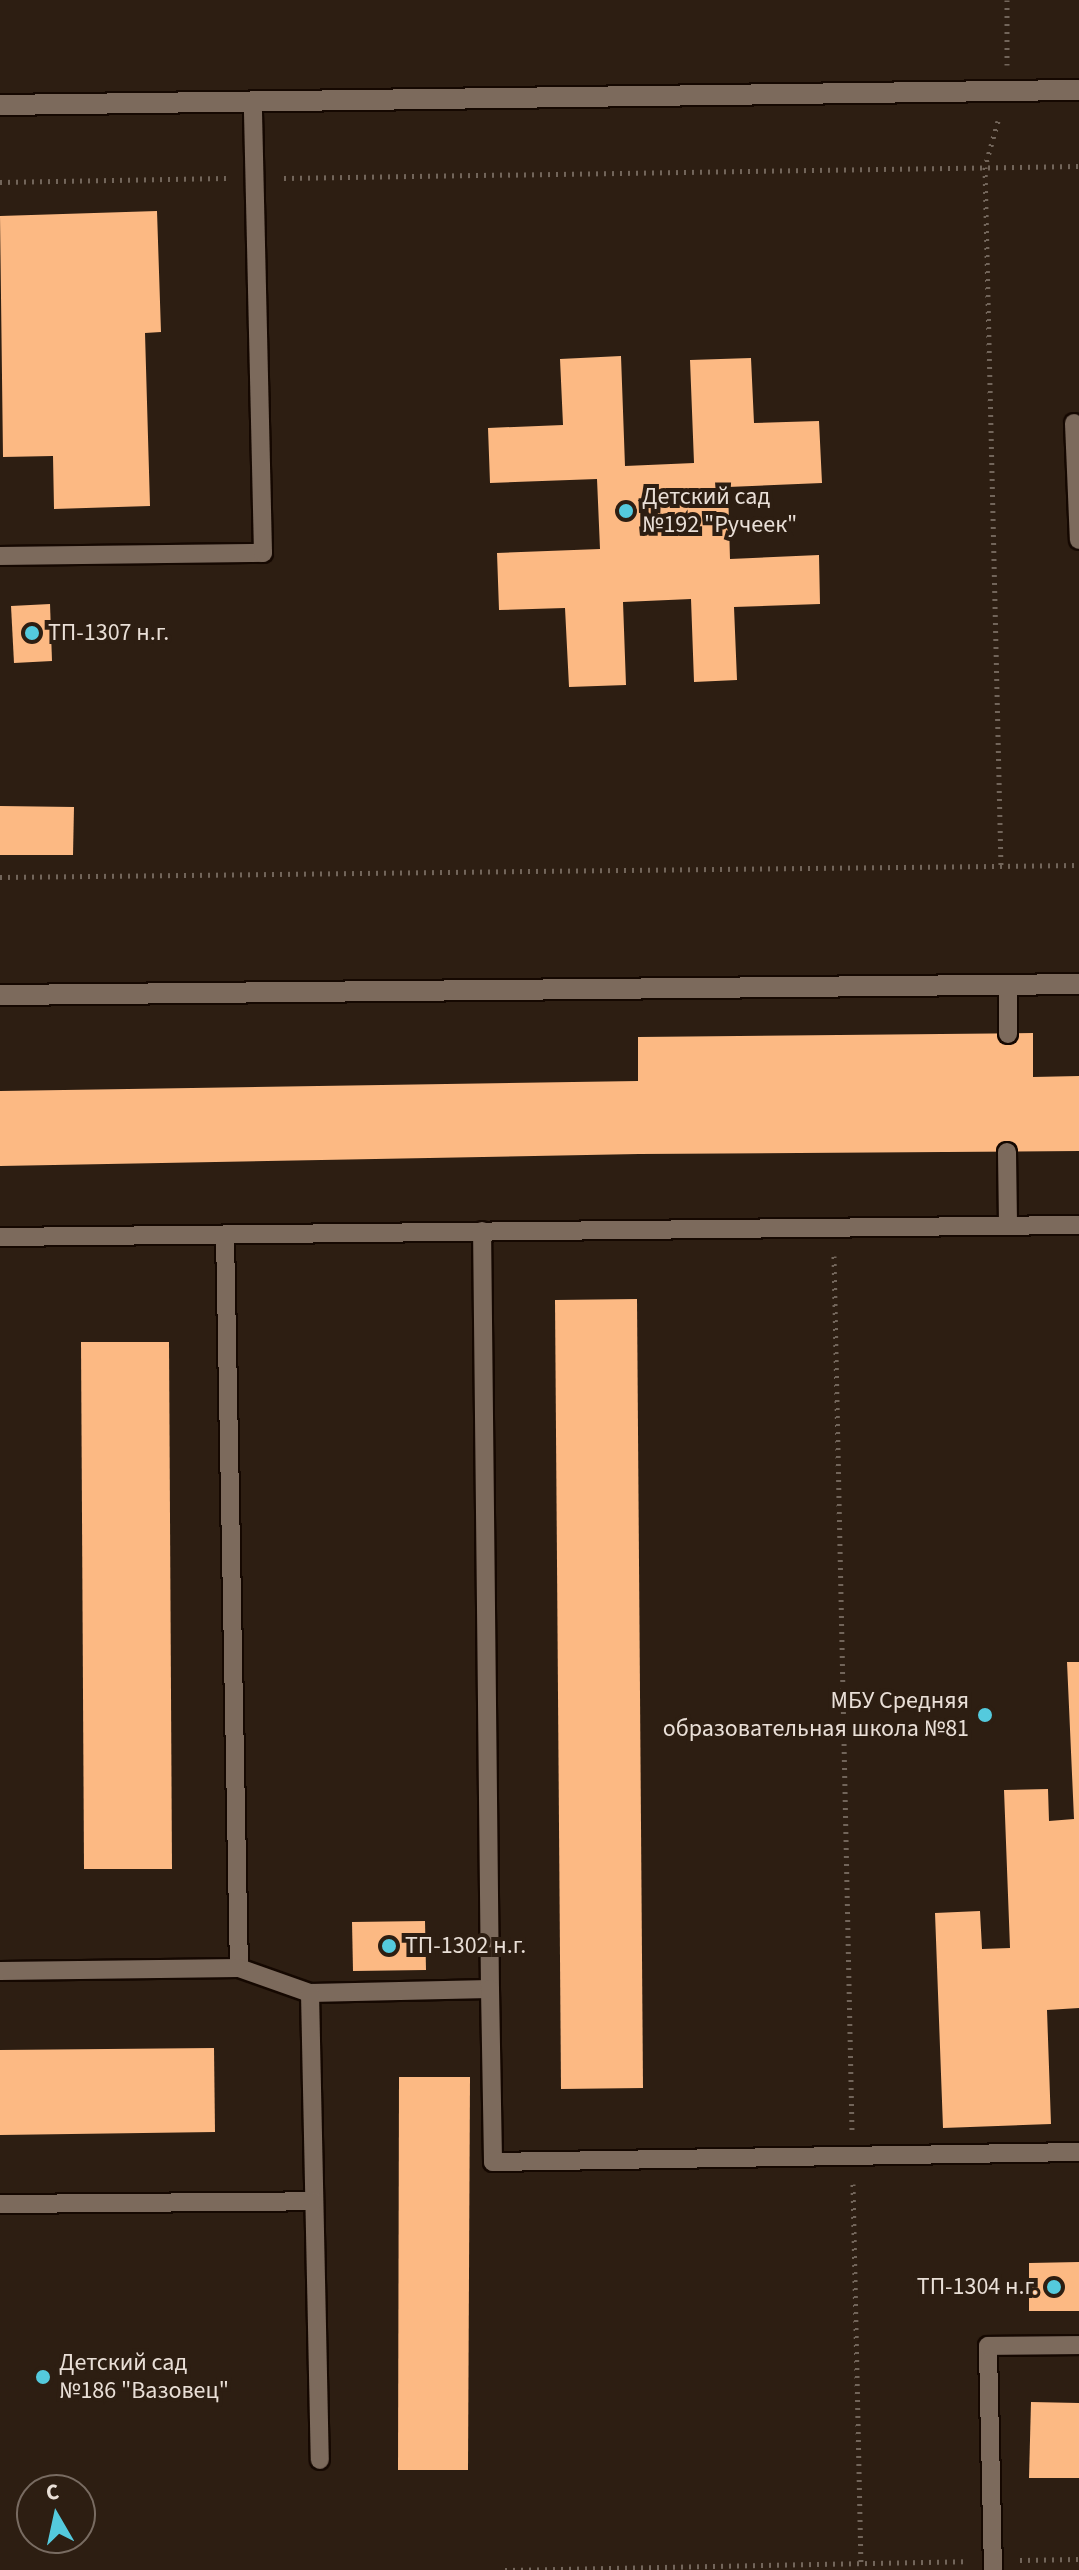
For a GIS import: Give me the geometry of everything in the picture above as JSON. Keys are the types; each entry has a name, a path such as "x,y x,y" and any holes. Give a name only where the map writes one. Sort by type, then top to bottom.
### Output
{"street":[{"path":"0,105 1079,90"},
{"path":"0,995 1079,984"}],"lane":[{"path":"0,556 263,553 253,101"},
{"path":"1074,423 1079,540"},
{"path":"1008,985 1008,1034"},
{"path":"1007,1152 1008,1225"},
{"path":"0,1237 1079,1225"},
{"path":"482,1231 493,2162 1079,2152"},
{"path":"225,1235 239,1968"},
{"path":"0,1971 239,1968 310,1993 490,1989"},
{"path":"310,1993 320,2460"},
{"path":"0,2204 314,2201"},
{"path":"993,2565 988,2346 1079,2345"}],"path":[{"path":"0,182 1079,166"},
{"path":"985,167 1001,866"},
{"path":"0,877 1079,865"},
{"path":"833,1227 861,2563"},
{"path":"1016,2546 1016,2560 1079,2559"},
{"path":"505,2570 861,2563 993,2565"}],"building":[{"path":"157,211 161,332 145,333 150,506 54,509 53,456 3,457 0,216"},
{"path":"621,356 625,466 694,463 690,360 751,358 754,423 819,421 822,483 728,487 730,559 819,555 820,604 734,607 737,680 694,682 691,599 623,602 626,685 569,687 565,608 499,610 497,553 600,549 597,479 490,483 488,428 563,425 560,359"},
{"name":"ТП-1307 н.г.","path":"50,604 52,661 14,663 11,606"},
{"path":"0,806 74,807 73,855 0,855"},
{"path":"1033,1033 1033,1077 1079,1076 1079,1151 639,1154 0,1166 0,1091 638,1081 638,1037"},
{"path":"637,1299 643,2088 561,2089 555,1300"},
{"path":"81,1342 169,1342 172,1869 84,1869"},
{"path":"1067,1662 1079,1662 1079,2008 1047,2010 1051,2124 943,2128 935,1913 980,1911 982,1949 1010,1948 1004,1790 1048,1789 1049,1821 1074,1819"},
{"name":"ТП-1302 н.г.","path":"425,1921 426,1970 353,1971 352,1922"},
{"path":"214,2048 215,2132 0,2135 0,2050"},
{"path":"399,2077 470,2077 468,2470 398,2470"},
{"name":"ТП-1304 н.г.","path":"1079,2262 1079,2311 1029,2311 1029,2263"},
{"path":"1031,2402 1079,2403 1079,2478 1029,2478"}],"place":[{"name":"Детский сад №192 \"Ручеек\"","path":"626,511"},
{"name":"ТП-1307 н.г.","path":"32,633"},
{"name":"МБУ Средняя образовательная школа №81","path":"985,1715"},
{"name":"ТП-1302 н.г.","path":"389,1946"},
{"name":"ТП-1304 н.г.","path":"1054,2287"},
{"name":"Детский сад №186 \"Вазовец\"","path":"43,2377"}]}
